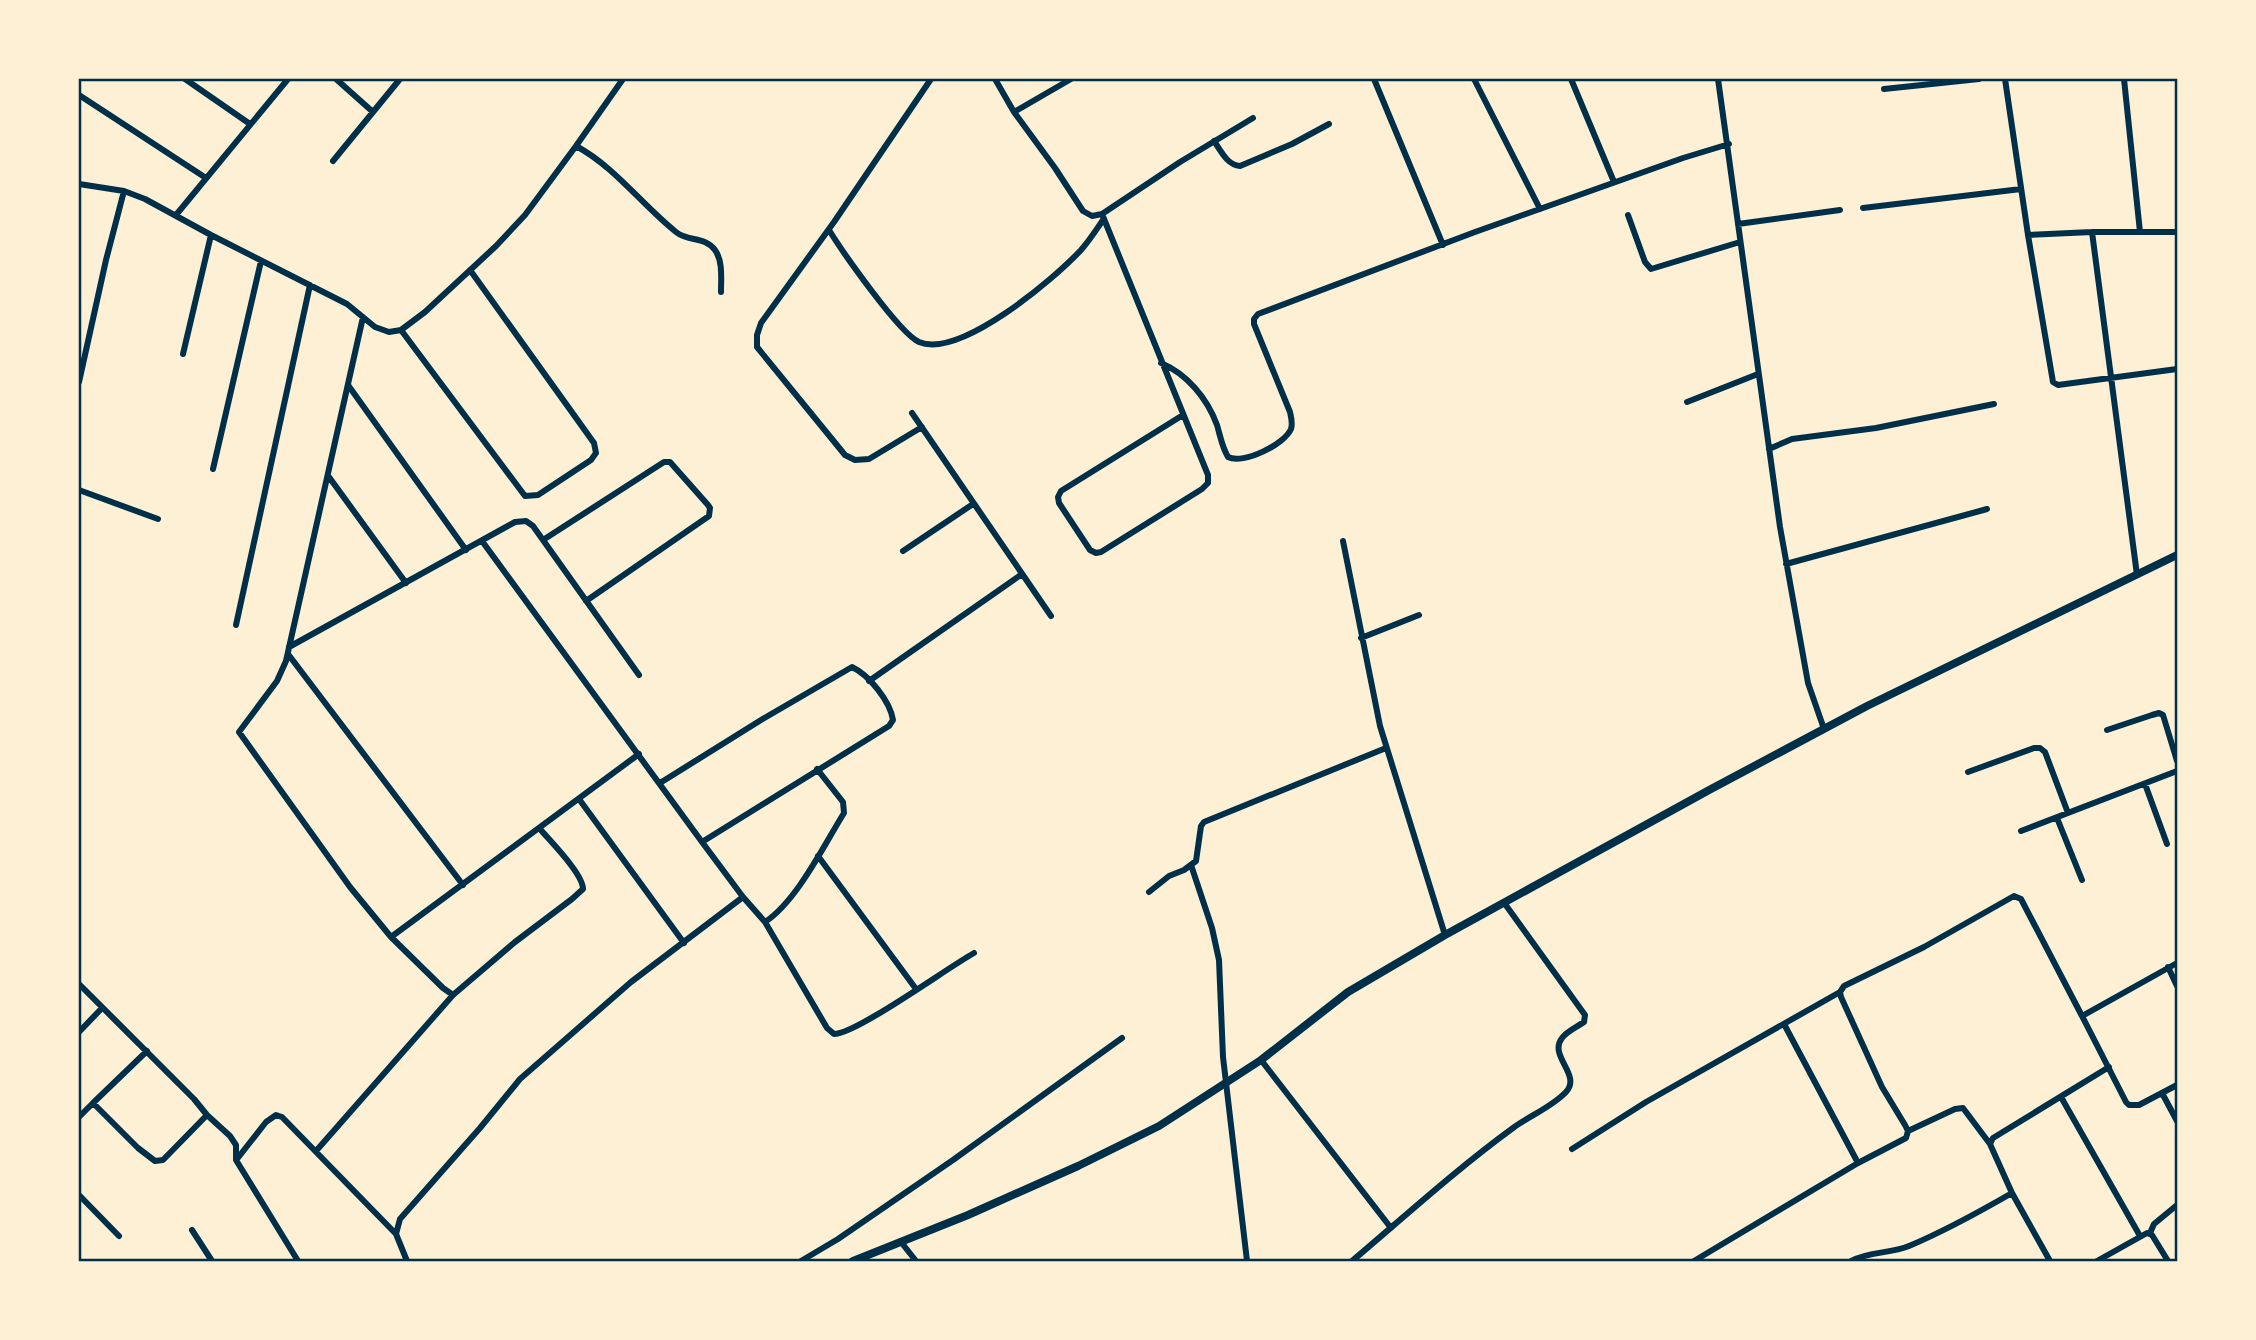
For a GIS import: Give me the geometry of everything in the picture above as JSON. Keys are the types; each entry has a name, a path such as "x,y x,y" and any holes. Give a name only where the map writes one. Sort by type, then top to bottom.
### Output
{"street":[{"path":"185,79 250,124"},
{"path":"177,215 288,79"},
{"path":"335,79 373,112"},
{"path":"333,161 400,79"},
{"path":"79,184 124,191 145,198 347,304 381,331 401,330 425,312 525,215 622,79"},
{"path":"922,427 869,459 855,460 845,454 758,347 757,335 761,323 829,230 931,79"},
{"path":"995,79 1014,112 1083,211 1102,217"},
{"path":"1014,112 1070,79"},
{"path":"1374,79 1443,245"},
{"path":"1474,79 1540,209"},
{"path":"1571,79 1614,183"},
{"path":"1718,79 1786,564 1808,683 1824,729"},
{"path":"1884,89 1979,79"},
{"path":"2005,79 2053,382 2058,385 2177,369"},
{"path":"2124,79 2140,232"},
{"path":"79,95 206,178"},
{"path":"829,230 850,263 914,339 932,344 963,338 1031,294 1082,249 1102,217 1214,141 1253,118"},
{"path":"1214,141 1227,160 1236,167 1292,144 1329,124"},
{"path":"1161,363 1179,371 1200,395 1212,413 1228,457 1238,460 1253,456 1287,434 1292,422 1254,324 1255,316 1540,209 1729,144"},
{"path":"576,146 604,165 677,233 700,239 712,246 720,260 721,292"},
{"path":"1863,208 2021,188"},
{"path":"79,382 124,191"},
{"path":"1738,224 1840,210"},
{"path":"1628,215 1645,262 1651,269 1740,242"},
{"path":"1102,217 1208,475 1208,483 1101,552 1090,550 1059,503 1061,491 1183,415"},
{"path":"2092,232 2137,575"},
{"path":"2028,235 2177,232"},
{"path":"183,354 211,235"},
{"path":"213,469 261,261"},
{"path":"401,330 525,496 538,495 591,460 596,453 594,443 470,270"},
{"path":"236,625 310,285"},
{"path":"363,317 289,651 277,681 239,732 342,876 391,937 453,995"},
{"path":"1687,402 1758,374"},
{"path":"348,385 466,550"},
{"path":"1769,449 1792,439 1876,428 1994,404"},
{"path":"912,413 1051,616"},
{"path":"543,540 667,461 708,505 709,516 586,601"},
{"path":"329,477 406,583"},
{"path":"79,490 158,519"},
{"path":"903,551 973,504"},
{"path":"1786,564 1987,509"},
{"path":"289,651 406,583 521,521 529,523 543,540 639,675"},
{"path":"482,541 702,842 765,922 827,1028 834,1034 840,1034 872,1017 974,953"},
{"path":"1343,541 1371,688 1386,748 1445,935"},
{"path":"853,1261 968,1215 1159,1126 1261,1059 1348,992 1445,935 1867,706 2177,555"},
{"path":"869,681 1022,575"},
{"path":"1362,638 1419,615"},
{"path":"289,651 463,885"},
{"path":"660,783 850,668 855,668 869,681 890,708 892,723 702,842"},
{"path":"2107,730 2152,715 2163,715 2177,761"},
{"path":"1149,892 1169,876 1192,865 1198,856 1201,826 1204,822 1386,748"},
{"path":"1968,772 2040,748 2045,752 2068,813"},
{"path":"391,937 639,754"},
{"path":"765,922 780,910 796,891 844,813 843,802 817,769"},
{"path":"2021,831 2177,771"},
{"path":"2145,784 2167,844"},
{"path":"579,799 684,943"},
{"path":"2057,818 2082,880"},
{"path":"316,1151 453,995 583,889 583,883 577,874 540,829"},
{"path":"818,856 916,989"},
{"path":"1192,865 1219,960 1221,1024 1247,1261"},
{"path":"1572,1149 1646,1102 1840,992 1844,986 1924,947 2014,896 2021,899 2126,1102 2129,1105 2139,1105 2177,1085"},
{"path":"396,1234 400,1219 520,1079 631,982 743,897"},
{"path":"1352,1261 1513,1128 1558,1098 1569,1087 1570,1079 1559,1054 1559,1044 1563,1037 1584,1022 1585,1016 1505,904"},
{"path":"2082,1016 2177,963"},
{"path":"2168,967 2177,986"},
{"path":"79,984 230,1136 236,1146 236,1160 298,1261"},
{"path":"1694,1261 1858,1163 1906,1138 1908,1131 1882,1087 1840,992"},
{"path":"79,1032 102,1008"},
{"path":"1784,1024 1858,1163"},
{"path":"801,1261 838,1239 953,1160 1122,1038"},
{"path":"79,1116 148,1051"},
{"path":"1261,1059 1391,1228"},
{"path":"1990,1144 1993,1138 2109,1068"},
{"path":"2162,1093 2177,1121"},
{"path":"2061,1097 2140,1236"},
{"path":"93,1103 155,1161 163,1160 207,1115"},
{"path":"1908,1131 1955,1109 1963,1108 1990,1144 2012,1193 2050,1261"},
{"path":"236,1160 266,1122 276,1115 282,1117 396,1234 407,1261"},
{"path":"1851,1261 1860,1256 1908,1247 2012,1193"},
{"path":"79,1195 119,1236"},
{"path":"2150,1233 2154,1224 2177,1205"},
{"path":"192,1230 212,1261"},
{"path":"2097,1261 2144,1233 2150,1233"},
{"path":"2150,1233 2168,1261"},
{"path":"901,1242 916,1261"},
{"path":"1876,1253 1881,1261"},
{"path":"1709,1254 1713,1261"}]}
